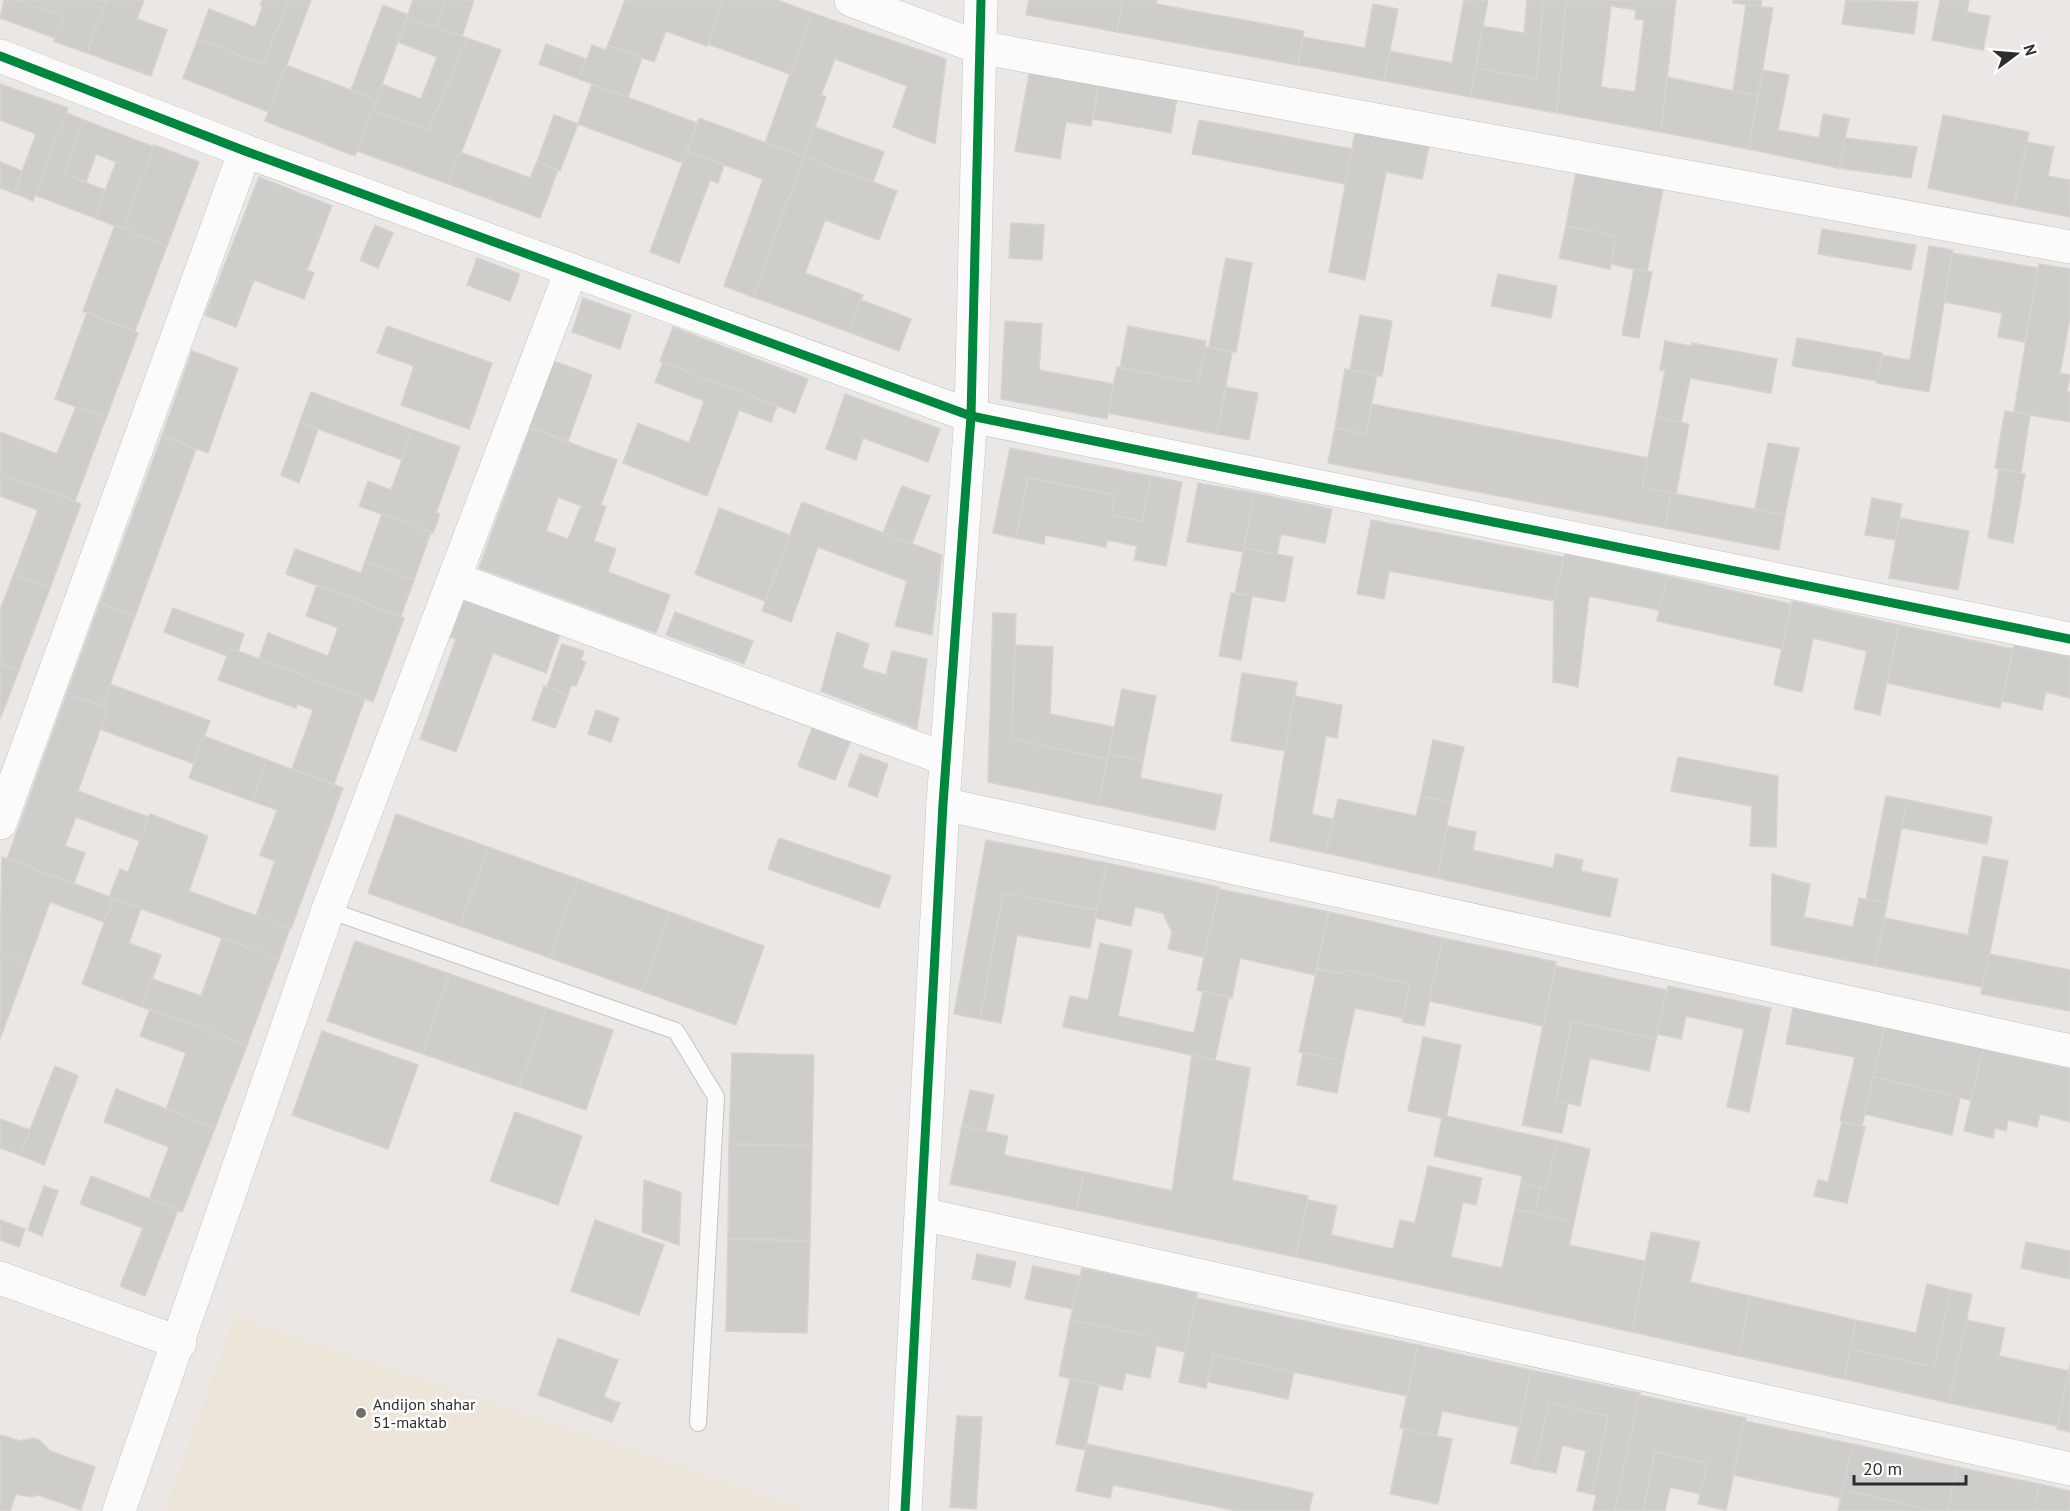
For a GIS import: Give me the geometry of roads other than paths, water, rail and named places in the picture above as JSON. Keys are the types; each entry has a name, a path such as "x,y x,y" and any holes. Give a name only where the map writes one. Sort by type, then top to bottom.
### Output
{"street":[{"path":"850,0 978,47 2070,247"},
{"path":"905,1511 943,804 971,416 978,47 981,0"},
{"path":"0,56 245,152 971,416 2070,639"},
{"path":"0,823 245,152"},
{"path":"119,1511 180,1343 328,910 571,271"},
{"path":"455,579 946,759"},
{"path":"943,804 2070,1051"},
{"path":"922,1214 2070,1469"},
{"path":"0,1278 180,1343"}],"lane":[{"path":"328,910 676,1031 716,1097 698,1424"}],"place":[{"name":"Andijon shahar 51-maktab","path":"361,1413"}]}
